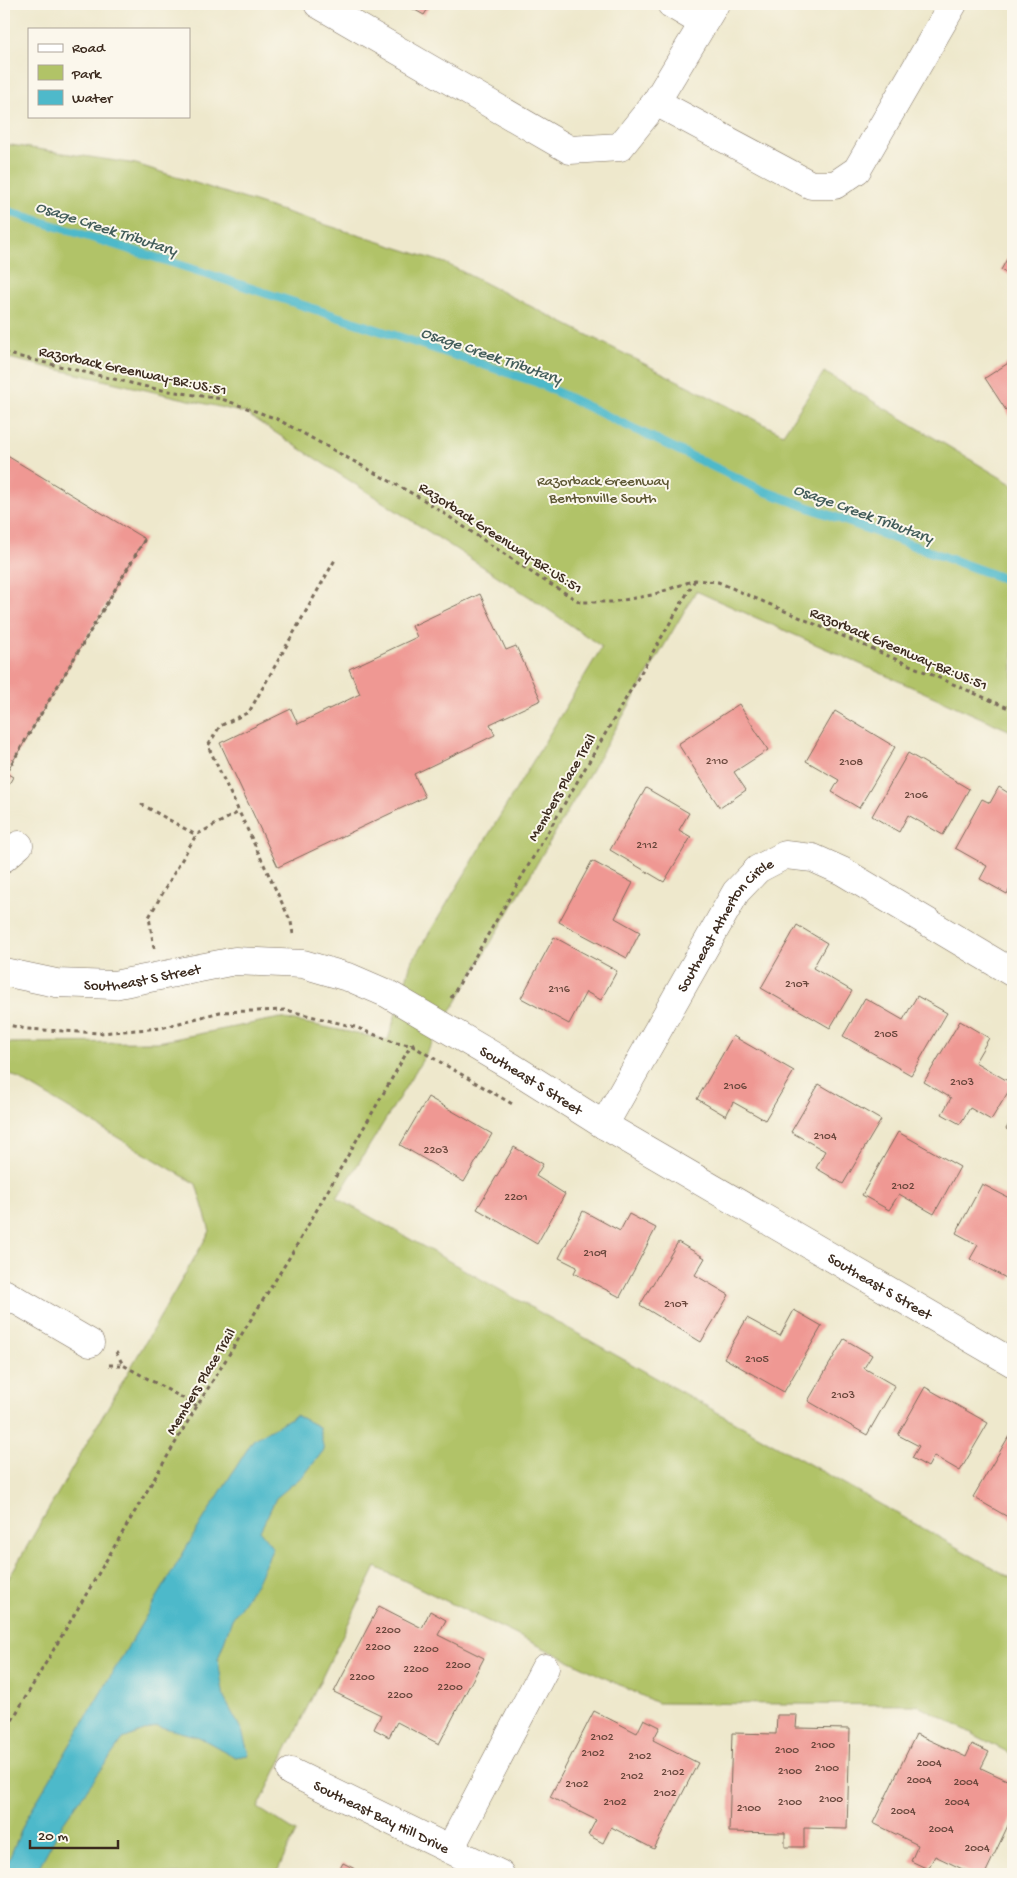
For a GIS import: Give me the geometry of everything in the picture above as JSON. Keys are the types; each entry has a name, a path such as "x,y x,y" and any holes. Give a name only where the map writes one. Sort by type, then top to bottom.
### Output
{"street":[{"path":"318,4 570,150 620,147 656,102 709,13 671,4"},
{"path":"656,102 811,184 835,185 857,170 953,4"},
{"name":"Southeast Atherton Circle","path":"604,1125 736,892 758,869 785,855 812,858 842,871 1013,973"},
{"name":"Southeast S Street","path":"4,972 56,984 114,985 235,961 303,964 350,978 388,994 512,1067 604,1125 1013,1363"},
{"path":"4,1293 90,1343"},
{"path":"450,1849 545,1668"},
{"name":"Southeast Bay Hill Drive","path":"291,1772 500,1874"}],"path":[{"name":"Razorback Greenway-BR:US:51","path":"4,354 156,389 222,399 277,419 424,500 540,578 580,602 612,602 644,596 695,580 718,582 1013,710"},
{"path":"4,793 7,787 6,773 145,539"},
{"path":"294,937 291,922 208,746 220,726 249,712 336,558"},
{"name":"Members Place Trail","path":"447,1005 695,580"},
{"path":"141,804 196,835"},
{"path":"154,948 149,917 196,835 239,812"},
{"path":"4,1024 26,1029 100,1033 161,1028 220,1012 286,1010 355,1027 411,1046 515,1106"},
{"name":"Members Place Trail","path":"4,1734 197,1406 291,1255 411,1046 417,1042"}],"green space":[{"name":"Razorback Greenway Bentonville South","path":"4,144 136,164 445,263 783,434 824,372 1013,485 1013,732 696,591 423,1059 337,1198 1013,1579 1013,1755 918,1705 657,1703 376,1567 258,1808 296,1832 276,1874 4,1874 4,1586 210,1231 196,1184 4,1070 4,1043 158,1042 280,1018 388,1040 411,963 602,647 536,601 245,413 4,357"}],"water":[{"path":"296,1415 319,1427 324,1450 305,1474 276,1498 260,1531 273,1548 256,1584 232,1619 218,1659 224,1698 242,1731 249,1755 235,1757 199,1737 157,1726 123,1739 63,1823 35,1874 6,1874 4,1871 25,1821 201,1523 253,1440"}],"building":[{"path":"404,4 431,4 424,15"},
{"path":"1013,248 1013,277 1001,270"},
{"path":"1013,360 1013,421 985,378"},
{"path":"4,454 145,539 6,773 13,777 4,793"},
{"path":"480,594 506,650 516,646 541,700 490,724 495,735 414,774 425,797 278,867 220,743 291,709 298,724 360,694 349,669 417,637 412,626"},
{"path":"739,704 768,750 734,772 746,790 720,808 678,744"},
{"path":"835,711 895,747 859,808 832,792 839,780 806,761"},
{"path":"908,753 969,789 943,835 908,815 899,832 872,816"},
{"path":"999,787 1013,796 1013,883 1007,894 980,879 987,866 955,848 982,799 990,803"},
{"path":"646,788 689,813 679,830 691,837 664,882 610,850"},
{"path":"592,861 633,883 615,918 640,932 627,958 559,922"},
{"path":"797,925 827,943 813,968 852,991 830,1028 761,988"},
{"path":"554,937 617,971 601,1000 586,992 569,1024 521,998"},
{"path":"917,996 947,1013 911,1075 843,1036 865,998 903,1020"},
{"path":"960,1021 989,1038 975,1062 1013,1084 991,1120 970,1108 960,1124 942,1114 951,1098 924,1082"},
{"path":"733,1036 794,1071 765,1120 733,1102 726,1116 697,1099"},
{"path":"819,1084 881,1120 843,1184 816,1168 825,1151 791,1132"},
{"path":"428,1097 492,1134 464,1182 400,1145"},
{"path":"1013,1117 1013,1133 1006,1129"},
{"path":"898,1132 960,1167 934,1214 899,1194 889,1210 862,1195"},
{"path":"514,1147 543,1164 536,1176 565,1194 537,1244 477,1209"},
{"path":"982,1184 1013,1200 1013,1273 1010,1280 970,1259 978,1245 956,1233"},
{"path":"583,1211 620,1231 629,1214 656,1228 620,1297 574,1273 577,1267 559,1258"},
{"path":"678,1242 705,1258 695,1275 729,1295 701,1342 640,1305"},
{"path":"794,1310 822,1326 784,1392 724,1358 747,1318 780,1336"},
{"path":"844,1339 872,1355 864,1368 895,1386 867,1435 808,1401"},
{"path":"925,1387 988,1423 960,1471 934,1456 928,1467 912,1458 919,1446 898,1435"},
{"path":"1009,1436 1013,1439 1013,1520 973,1497"},
{"path":"379,1606 422,1628 430,1611 446,1620 438,1635 484,1658 439,1744 397,1722 389,1737 374,1729 381,1715 334,1692"},
{"path":"594,1711 637,1733 644,1719 660,1727 653,1740 698,1763 654,1849 611,1827 603,1843 588,1835 596,1820 550,1797"},
{"path":"777,1715 797,1715 796,1728 850,1729 847,1829 804,1828 804,1847 785,1847 785,1833 729,1832 732,1733 776,1734"},
{"path":"916,1734 966,1757 972,1744 989,1752 981,1768 1013,1783 1013,1815 985,1874 973,1874 935,1856 928,1869 911,1861 918,1845 873,1823"},
{"path":"343,1863 365,1874 337,1874"}],"waterway":[{"name":"Osage Creek Tributary","path":"4,210 183,266 536,382 764,491 1013,582"}]}
